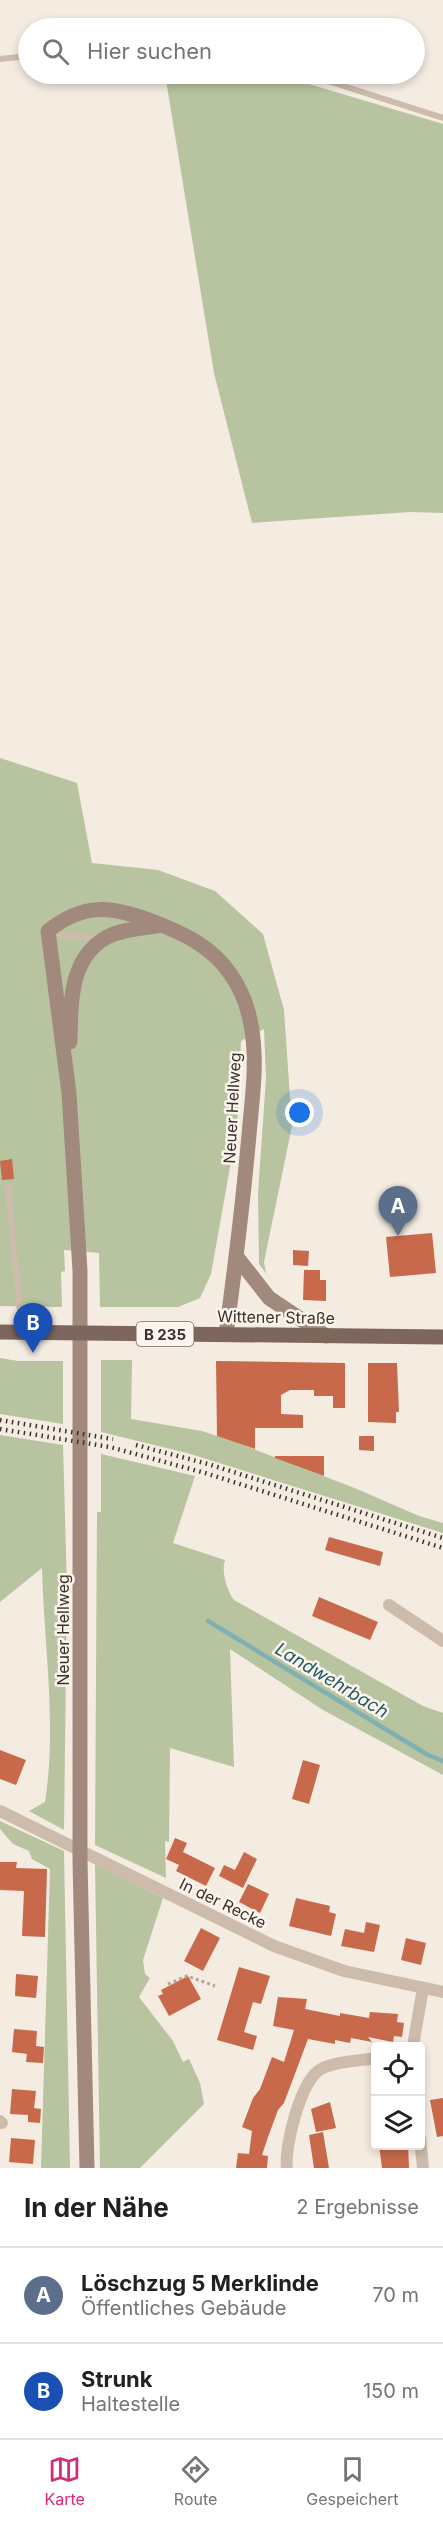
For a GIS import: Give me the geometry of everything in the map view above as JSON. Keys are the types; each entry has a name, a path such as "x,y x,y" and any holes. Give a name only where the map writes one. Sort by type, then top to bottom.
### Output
{"main road":[{"name":"Neuer Hellweg","path":"87,2168 80,1861 82,1504 80,1271 69,1093 48,931 66,916 87,909 126,911 190,936 210,952 231,974 246,1003 252,1026 254,1051 252,1101 237,1257 226,1334"},
{"path":"107,937 162,925"},
{"name":"Neuer Hellweg","path":"69,1093 71,991 79,968 90,951 107,937"},
{"path":"237,1257 269,1298 326,1336"},
{"name":"Wittener Straße","path":"0,1332 443,1337"}],"street":[{"path":"389,1605 443,1641"},
{"name":"In der Recke","path":"0,1811 274,1946 344,1971 443,1992"},
{"path":"414,2042 423,1988"},
{"path":"287,2168 290,2135 309,2080 319,2070 329,2066 371,2059"},
{"path":"421,2150 423,2168"}],"lane":[{"path":"0,59 18,57"},
{"path":"337,84 443,118"},
{"path":"48,931 72,937 107,937"},
{"path":"8,1188 22,1332"}],"path":[{"path":"168,1984 187,1976 215,1986"}],"green space":[{"path":"167,84 309,84 443,124 443,513 410,512 252,523 214,373"},
{"path":"0,758 77,783 92,863 158,870 215,891 263,934 284,1010 292,1126 264,1262 266,1273 274,1284 259,1264 258,1193 266,1078 264,1029 241,1041 237,1128 211,1274 200,1298 178,1307 100,1307 99,1253 64,1250 65,1271 61,1272 62,1307 0,1306"},
{"path":"0,1358 18,1361 63,1361 63,1424 0,1414"},
{"path":"101,1360 132,1360 131,1419 202,1431 235,1442 357,1489 419,1516 443,1523 443,1533 187,1453 101,1432"},
{"path":"0,1435 63,1445 67,1589 64,1830 29,1811 45,1802 50,1744 42,1568 0,1602"},
{"path":"101,1454 195,1476 173,1543 225,1560 225,1581 234,1600 423,1706 443,1713 443,1775 323,1710 230,1649 234,1767 170,1748 169,1842 165,1841 166,1878 95,1845 97,1512 101,1512"},
{"path":"0,1821 64,1851 70,2168 41,2168 50,1869 32,1859 29,1851 13,1844 0,1829"},
{"path":"95,1864 163,1898 143,1960 145,1974 150,1978 139,1997 173,2041 183,2062 189,2059 200,2083 204,2104 140,2168 100,2168"}],"building":[{"path":"12,1159 14,1179 2,1180 0,1161"},
{"path":"432,1233 436,1273 390,1277 386,1237"},
{"path":"293,1250 309,1251 308,1266 293,1265"},
{"path":"304,1270 320,1270 320,1280 326,1280 326,1301 303,1300"},
{"path":"216,1361 345,1363 345,1408 333,1408 333,1396 314,1396 314,1390 290,1390 281,1395 281,1414 303,1415 303,1428 255,1428 255,1449 217,1436"},
{"path":"368,1363 397,1363 399,1412 396,1412 396,1423 368,1422"},
{"path":"359,1436 374,1436 374,1451 359,1450"},
{"path":"275,1456 324,1456 324,1476 275,1458"},
{"path":"329,1537 383,1552 380,1566 325,1550"},
{"path":"319,1597 378,1622 370,1640 312,1616"},
{"path":"0,1750 26,1760 16,1785 0,1779"},
{"path":"303,1760 320,1765 309,1804 292,1799"},
{"path":"175,1838 187,1843 183,1852 215,1868 206,1886 176,1871 179,1865 166,1859"},
{"path":"244,1852 257,1859 243,1888 219,1876 224,1865 235,1870"},
{"path":"0,1862 17,1862 16,1868 47,1869 45,1937 22,1936 24,1891 0,1890"},
{"path":"248,1884 269,1894 260,1913 239,1902"},
{"path":"296,1898 330,1906 329,1912 336,1914 331,1936 289,1926"},
{"path":"366,1922 380,1925 374,1952 341,1946 345,1929 364,1933"},
{"path":"201,1928 220,1938 203,1971 184,1961"},
{"path":"406,1938 426,1943 421,1965 401,1960"},
{"path":"239,1967 270,1976 261,2004 253,2002 244,2032 257,2036 253,2050 217,2040"},
{"path":"16,1974 38,1976 36,1998 15,1996"},
{"path":"188,1976 201,1999 169,2016 158,1996 163,1994 161,1990"},
{"path":"278,1997 307,1999 305,2009 340,2016 340,2013 369,2018 370,2012 398,2014 397,2022 404,2023 402,2037 394,2036 393,2042 368,2037 372,2042 351,2038 350,2043 335,2040 335,2044 308,2039 262,2155 268,2156 267,2168 236,2168 238,2153 249,2154 252,2131 242,2127 253,2098 260,2089 272,2057 284,2062 294,2030 273,2026"},
{"path":"14,2029 37,2031 36,2046 44,2047 43,2063 26,2062 27,2054 12,2052"},
{"path":"12,2089 36,2091 34,2108 41,2109 40,2123 28,2122 28,2115 10,2114"},
{"path":"443,2098 443,2136 437,2137 430,2100"},
{"path":"330,2102 336,2128 316,2132 311,2109"},
{"path":"323,2132 329,2168 314,2168 309,2135"},
{"path":"11,2138 35,2140 33,2164 9,2162"},
{"path":"380,2150 408,2150 409,2168 382,2168"}],"waterway":[{"name":"Landwehrbach","path":"208,1621 428,1755 443,1761"}],"railway":[{"path":"0,1420 113,1439"},
{"path":"0,1429 110,1447 205,1473 443,1548"},
{"path":"136,1445 208,1464 443,1538"}],"place":[{"name":"Löschzug 5 Merklinde","path":"398,1236"},
{"name":"Strunk","path":"33,1353"}]}
